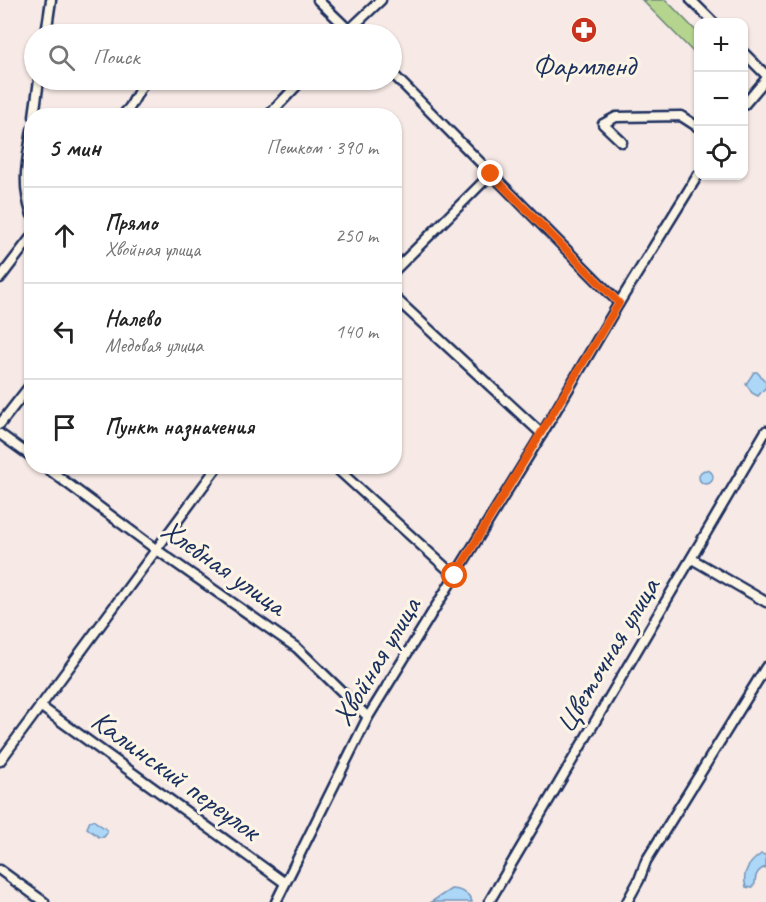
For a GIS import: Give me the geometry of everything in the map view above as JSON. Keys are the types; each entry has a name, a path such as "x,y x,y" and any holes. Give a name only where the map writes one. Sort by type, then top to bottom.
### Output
{"street":[{"path":"47,24 51,0"},
{"path":"318,0 341,24"},
{"path":"358,24 381,0"},
{"path":"691,0 709,18"},
{"path":"748,57 766,77 748,100"},
{"path":"402,83 619,303"},
{"path":"35,108 38,90"},
{"path":"129,108 139,90"},
{"path":"276,108 293,90"},
{"path":"622,142 603,124 616,117 681,116 697,126"},
{"path":"402,264 491,174"},
{"name":"Хвойная улица","path":"276,902 368,717 696,180"},
{"path":"0,278 24,246"},
{"path":"402,304 542,434"},
{"path":"0,424 24,393"},
{"name":"Цветочная улица","path":"489,902 766,431"},
{"path":"0,434 24,451"},
{"name":"Хлебная улица","path":"55,474 157,550 297,648 368,717"},
{"path":"0,761 212,474"},
{"path":"343,474 455,576"},
{"path":"692,559 766,602"},
{"path":"627,902 646,861 766,667"},
{"name":"Калинский переулок","path":"40,706 285,883"},
{"path":"0,870 44,902"}],"green space":[{"path":"642,0 666,0 694,29 694,53"}],"water":[{"path":"754,372 757,372 766,382 766,387 758,396 752,393 746,384"},
{"path":"703,470 709,470 713,477 709,484 703,484 699,480 699,474"},
{"path":"93,820 107,830 104,837 99,837 87,828"},
{"path":"761,854 766,855 766,867 756,876 755,884 751,888 746,887 746,872 753,860"},
{"path":"451,889 464,892 472,902 431,902"}],"place":[{"name":"Фармленд","path":"584,30"}],"route":[{"path":"455,576 619,303 491,174"}]}
